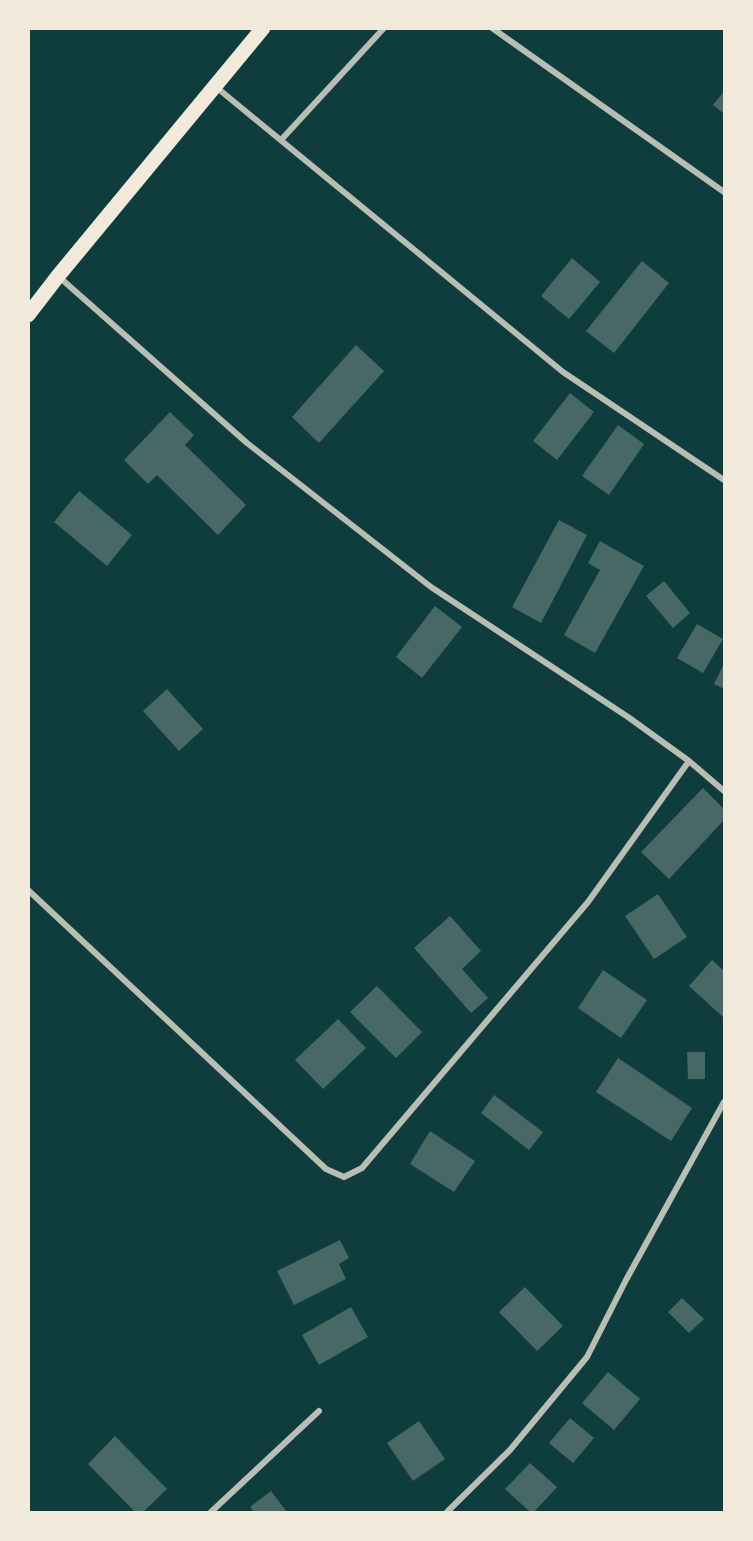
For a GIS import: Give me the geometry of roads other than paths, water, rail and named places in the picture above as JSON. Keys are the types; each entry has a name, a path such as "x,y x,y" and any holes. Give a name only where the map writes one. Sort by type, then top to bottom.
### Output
{"main road":[{"path":"28,315 262,28"}],"street":[{"path":"281,141 384,28"},
{"path":"492,28 724,192"},
{"path":"215,87 564,372 724,480"},
{"path":"58,276 247,443 431,587 628,717 724,791"},
{"path":"28,890 326,1169 344,1177 362,1168 588,902 688,761"},
{"path":"447,1512 510,1450 587,1357 626,1280 724,1102"},
{"path":"211,1512 320,1411"}]}
